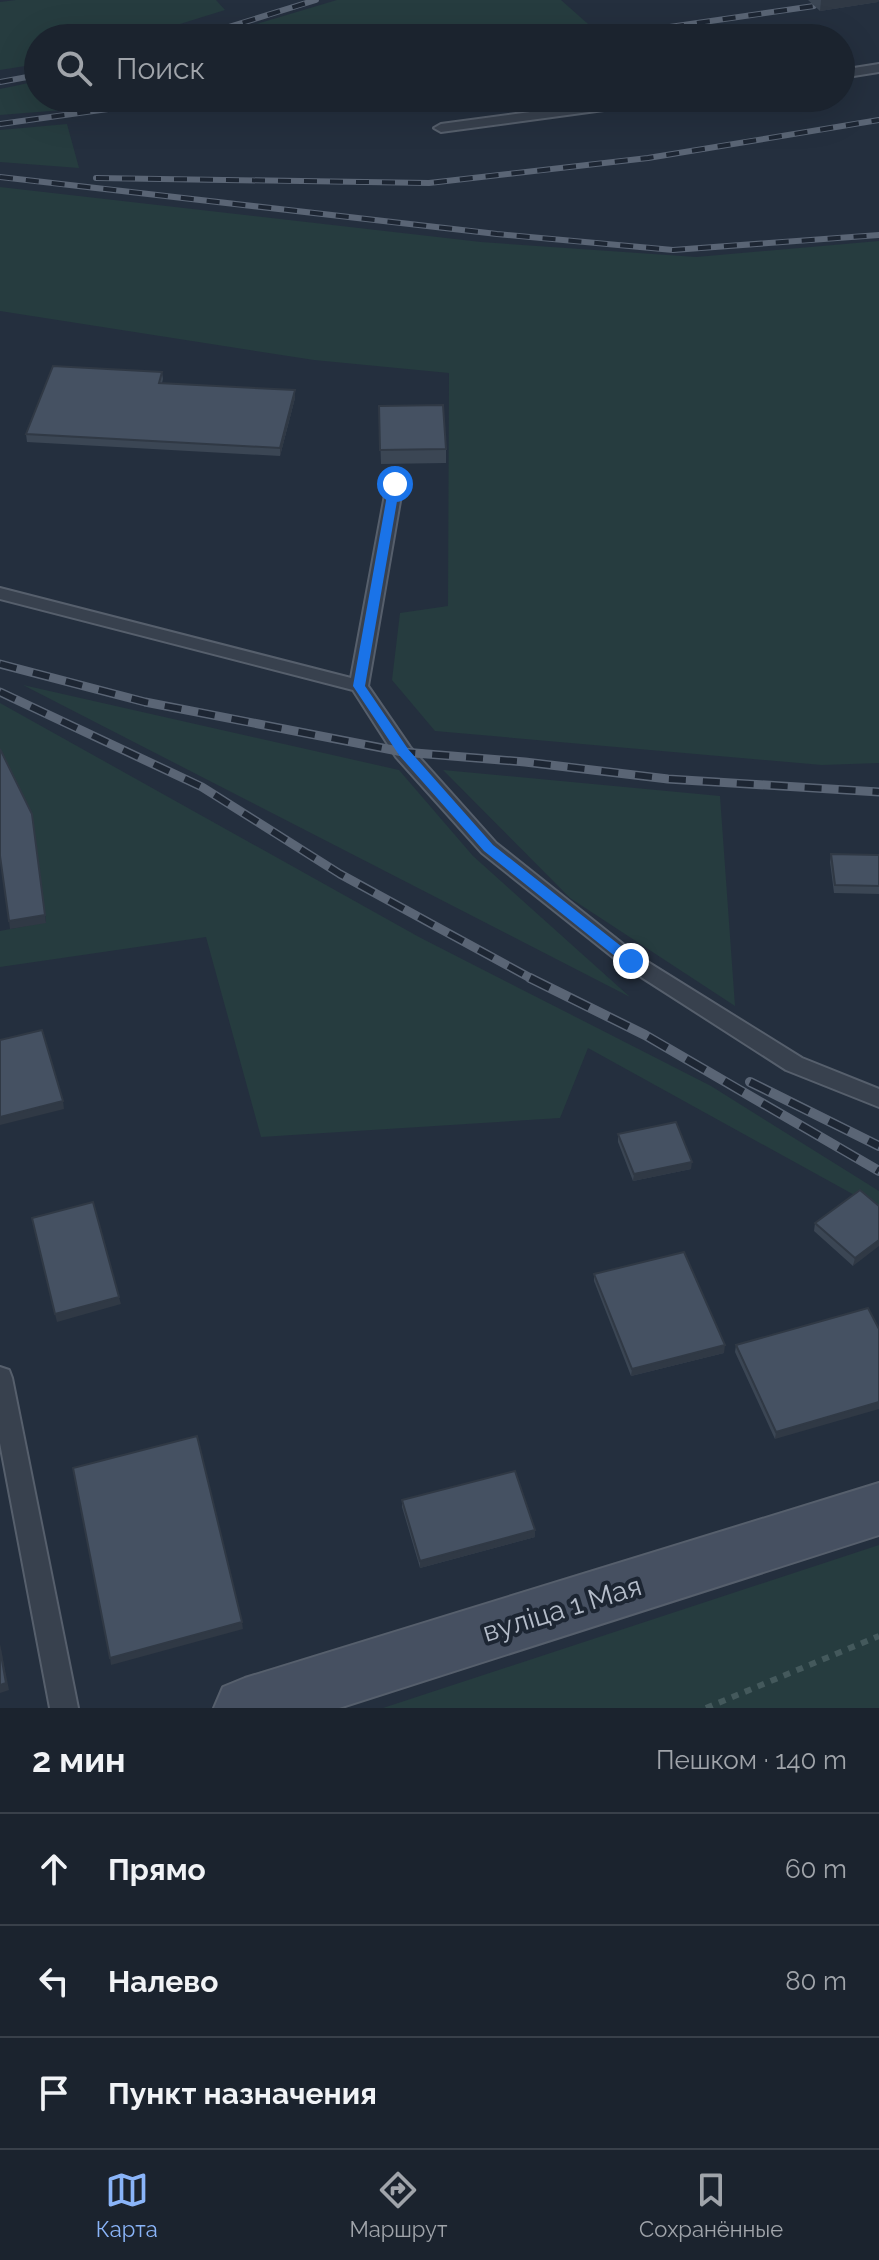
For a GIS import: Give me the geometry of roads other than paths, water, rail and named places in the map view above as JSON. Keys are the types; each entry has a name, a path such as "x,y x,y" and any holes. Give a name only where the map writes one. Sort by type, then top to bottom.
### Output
{"street":[{"name":"вуліца 1 Мая","path":"245,1708 879,1509"}],"lane":[{"path":"855,72 879,68"},
{"path":"441,128 559,112"},
{"path":"359,686 395,484"},
{"path":"0,593 359,686 403,752 489,848 631,961 794,1064 879,1098"},
{"path":"0,1378 64,1708"}],"railway":[{"path":"238,24 316,0"},
{"path":"690,24 814,6"},
{"path":"0,82 24,78"},
{"path":"0,124 86,112"},
{"path":"96,178 429,183 648,158 879,120"},
{"path":"0,177 497,234 673,250 879,235"},
{"path":"0,664 145,702 403,752 525,762 668,779 879,792"},
{"path":"0,692 202,787 340,874 534,980"},
{"path":"530,978 534,980"},
{"path":"534,980 645,1035 879,1171"},
{"path":"750,1082 879,1146"}]}
